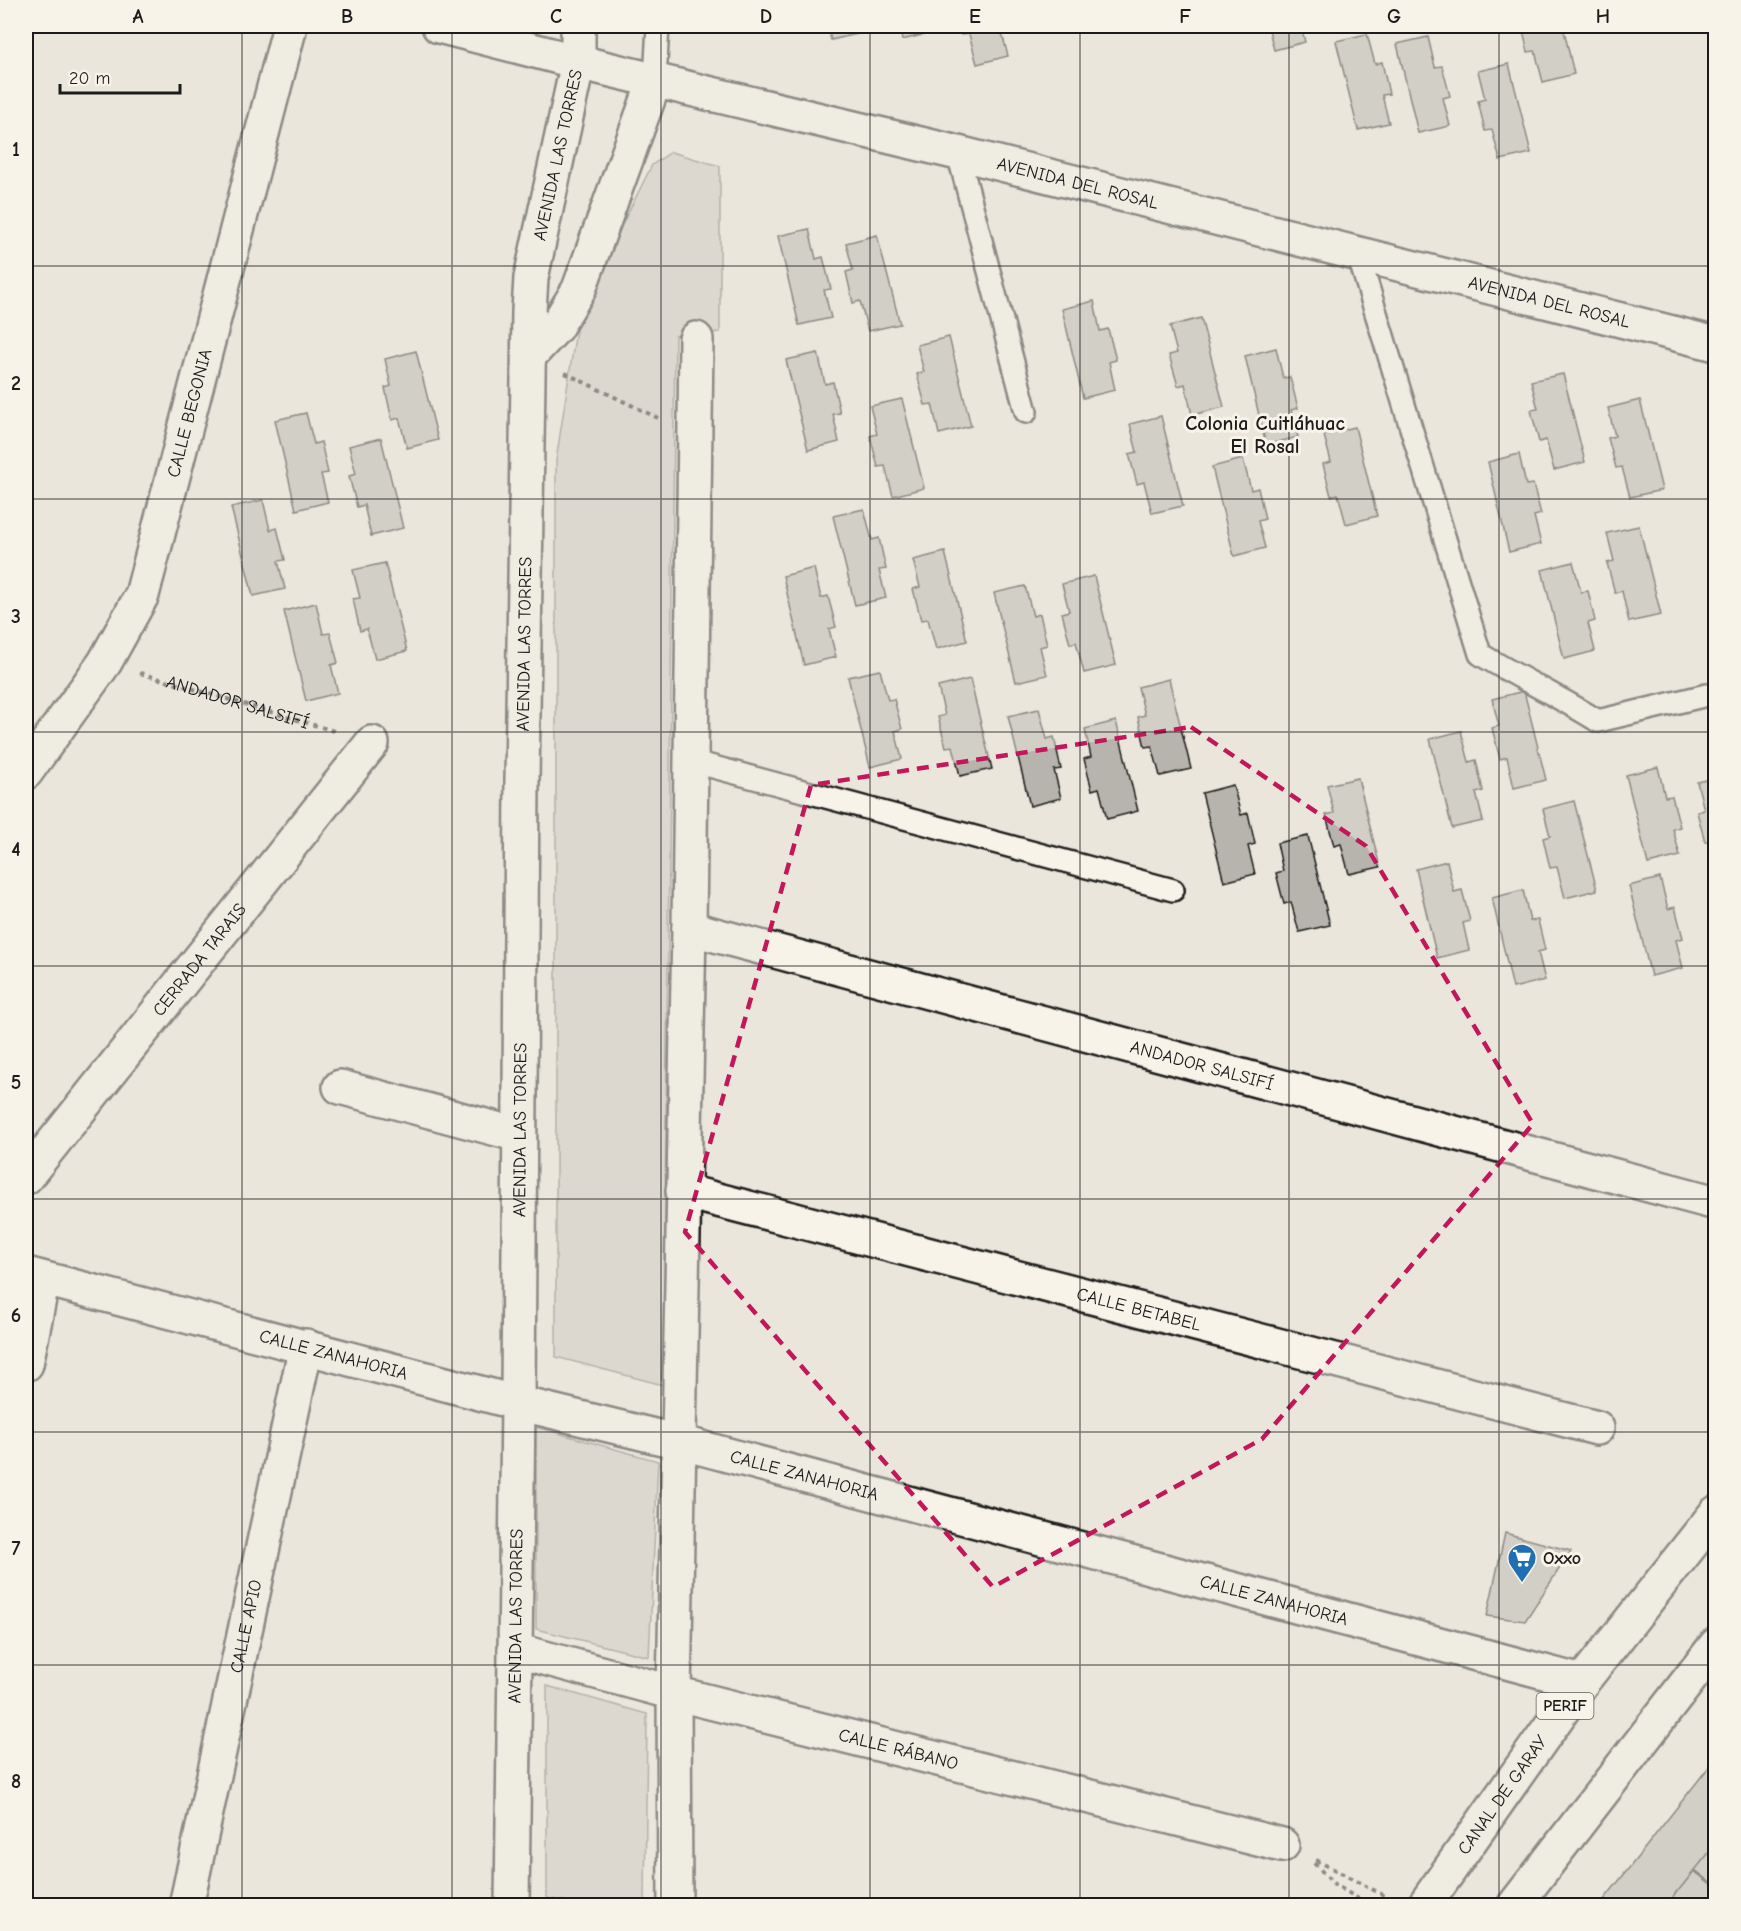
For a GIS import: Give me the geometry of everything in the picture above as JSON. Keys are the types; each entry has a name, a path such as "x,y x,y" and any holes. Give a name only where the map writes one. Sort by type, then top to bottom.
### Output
{"street":[{"name":"CALLE BEGONIA","path":"26,772 105,662 142,596 290,26"},
{"name":"AVENIDA DEL ROSAL","path":"439,26 578,62 958,153 1716,344"},
{"name":"AVENIDA LAS TORRES","path":"512,1905 523,756 531,278 578,62 578,26"},
{"path":"529,356 556,327 579,289 655,80"},
{"path":"675,1905 674,1693 689,928 696,339"},
{"name":"CERRADA TARAIS","path":"26,1177 372,743"},
{"name":"ANDADOR SALSIFÍ","path":"689,928 1716,1203"},
{"path":"340,1088 519,1135"},
{"name":"CALLE BETABEL","path":"683,1191 1597,1428"},
{"path":"26,1364 34,1276"},
{"name":"CALLE ZANAHORIA","path":"34,1276 518,1403 679,1442 1582,1682"},
{"name":"CALLE APIO","path":"186,1905 306,1346"},
{"name":"CANAL DE GARAY","path":"1424,1905 1582,1682 1716,1513"},
{"path":"1514,1905 1716,1645"},
{"name":"CALLE RÁBANO","path":"515,1650 674,1693 1282,1845"}],"lane":[{"path":"655,80 658,26"},
{"path":"958,153 1026,412"},
{"path":"1358,254 1480,654 1598,721 1707,695"},
{"path":"691,761 1173,890"}],"path":[{"path":"529,356 695,436"},
{"name":"ANDADOR SALSIFÍ","path":"105,662 372,743"},
{"path":"1370,1905 1334,1884 1308,1856 1392,1900"}],"highlighted area":[{"path":"1191,727 1366,846 1533,1124 1262,1439 993,1587 685,1232 811,785"}],"shaded area":[{"path":"671,152 720,166 720,332 675,336 663,1385 556,1357 556,461 579,311 652,165"},
{"path":"536,1427 658,1461 649,1657 536,1629"},
{"path":"547,1686 647,1714 645,1905 587,1905 547,1898"}],"building":[{"path":"827,26 861,26 862,33 831,40"},
{"path":"899,26 932,26 934,32 902,40"},
{"path":"959,26 1000,26 1008,56 977,64 969,34 961,35"},
{"path":"1268,26 1301,26 1305,42 1274,50"},
{"path":"1522,26 1563,26 1574,74 1543,82 1535,51 1528,52"},
{"path":"1367,34 1375,64 1382,62 1389,94 1382,95 1389,123 1358,130 1336,41"},
{"path":"1428,37 1435,67 1442,66 1450,96 1443,98 1450,126 1418,133 1397,44"},
{"path":"1509,64 1531,153 1500,160 1492,130 1485,131 1478,101 1485,99 1478,71"},
{"path":"809,229 816,259 823,257 831,289 824,290 831,318 799,325 778,236"},
{"path":"877,235 900,324 868,331 860,301 853,303 846,272 853,270 846,243"},
{"path":"1094,301 1100,331 1108,329 1116,360 1109,362 1115,390 1083,398 1062,309"},
{"path":"1201,318 1224,407 1192,415 1185,384 1178,386 1169,355 1177,353 1170,326"},
{"path":"949,337 971,426 939,434 932,404 925,405 917,374 924,372 917,345"},
{"path":"1276,348 1283,378 1290,377 1298,408 1291,410 1298,437 1266,445 1245,356"},
{"path":"416,351 438,440 407,448 399,418 392,420 385,388 391,386 385,359"},
{"path":"818,353 825,384 833,382 840,413 833,414 839,442 808,450 786,360"},
{"path":"1563,374 1585,462 1554,470 1546,440 1539,442 1531,410 1538,409 1531,381"},
{"path":"902,399 924,488 893,496 885,466 878,467 870,436 877,434 870,406"},
{"path":"1640,400 1662,490 1630,497 1622,467 1616,468 1608,438 1615,436 1608,408"},
{"path":"306,413 314,444 321,442 328,473 321,474 328,502 296,510 275,420"},
{"path":"1161,416 1183,506 1152,513 1144,482 1137,484 1129,454 1137,452 1130,424"},
{"path":"1355,427 1377,516 1346,524 1338,494 1331,496 1323,464 1331,462 1324,435"},
{"path":"381,438 403,528 371,536 364,505 357,507 349,476 356,474 349,446"},
{"path":"1519,454 1526,485 1533,484 1541,514 1534,516 1541,544 1509,552 1488,462"},
{"path":"1243,459 1251,490 1258,488 1265,519 1258,521 1265,548 1234,556 1212,467"},
{"path":"263,500 270,530 277,528 285,560 278,561 285,589 253,596 231,507"},
{"path":"864,509 872,540 879,538 886,569 879,570 886,598 855,605 833,516"},
{"path":"1639,526 1661,615 1629,622 1622,591 1615,593 1607,563 1614,561 1607,533"},
{"path":"945,552 967,641 936,649 928,619 921,620 913,589 920,587 913,560"},
{"path":"1573,562 1581,592 1588,591 1595,621 1588,623 1595,651 1564,659 1542,570"},
{"path":"385,563 407,651 375,659 367,629 360,631 353,599 360,598 353,570"},
{"path":"814,568 821,598 828,596 836,627 829,629 836,657 804,665 783,576"},
{"path":"1094,576 1116,665 1084,673 1076,642 1070,644 1062,613 1069,611 1062,584"},
{"path":"1025,586 1033,616 1040,614 1047,645 1040,647 1047,675 1016,682 994,593"},
{"path":"316,603 323,634 330,633 338,663 331,665 338,693 306,701 284,611"},
{"path":"880,670 888,700 894,699 902,729 895,731 902,759 870,767 848,677"},
{"path":"970,679 992,769 960,776 953,746 946,747 938,717 945,715 938,687"},
{"path":"1169,679 1191,769 1160,776 1152,746 1145,747 1138,717 1145,715 1138,687"},
{"path":"1524,691 1546,780 1514,788 1507,757 1500,759 1492,728 1499,726 1492,699"},
{"path":"1039,709 1047,739 1054,737 1061,769 1054,770 1061,798 1030,806 1008,716"},
{"path":"1116,721 1138,811 1107,819 1099,788 1092,790 1084,759 1091,757 1085,729"},
{"path":"1461,731 1469,762 1476,760 1483,791 1476,793 1483,821 1452,828 1430,739"},
{"path":"1658,767 1665,797 1672,796 1680,827 1673,829 1680,856 1648,864 1626,775"},
{"path":"1358,778 1380,867 1349,874 1341,844 1334,846 1326,815 1334,813 1327,785"},
{"path":"1716,778 1716,856 1712,840 1705,842 1697,812 1704,810 1697,782"},
{"path":"1233,785 1241,815 1248,813 1255,844 1248,846 1255,874 1224,882 1202,793"},
{"path":"1574,801 1597,890 1565,898 1557,867 1550,868 1543,838 1550,836 1543,809"},
{"path":"1308,836 1330,925 1299,932 1291,902 1284,904 1276,873 1283,871 1277,843"},
{"path":"1447,861 1454,892 1462,890 1470,921 1463,923 1469,950 1437,958 1416,869"},
{"path":"1660,878 1668,909 1675,907 1683,938 1676,940 1683,968 1651,976 1629,886"},
{"path":"1523,890 1530,921 1538,920 1545,950 1538,952 1545,980 1513,988 1492,898"},
{"name":"Oxxo","path":"1505,1533 1571,1551 1525,1621 1487,1616"},
{"path":"1716,1758 1716,1844 1666,1906 1599,1906"},
{"path":"1716,1844 1716,1886 1695,1870"},
{"path":"1694,1871 1716,1888 1716,1906 1666,1906"}],"place":[{"name":"Oxxo","path":"1522,1584"}],"district":[{"name":"Colonia Cuitláhuac El Rosal","path":"1265,434"}]}
